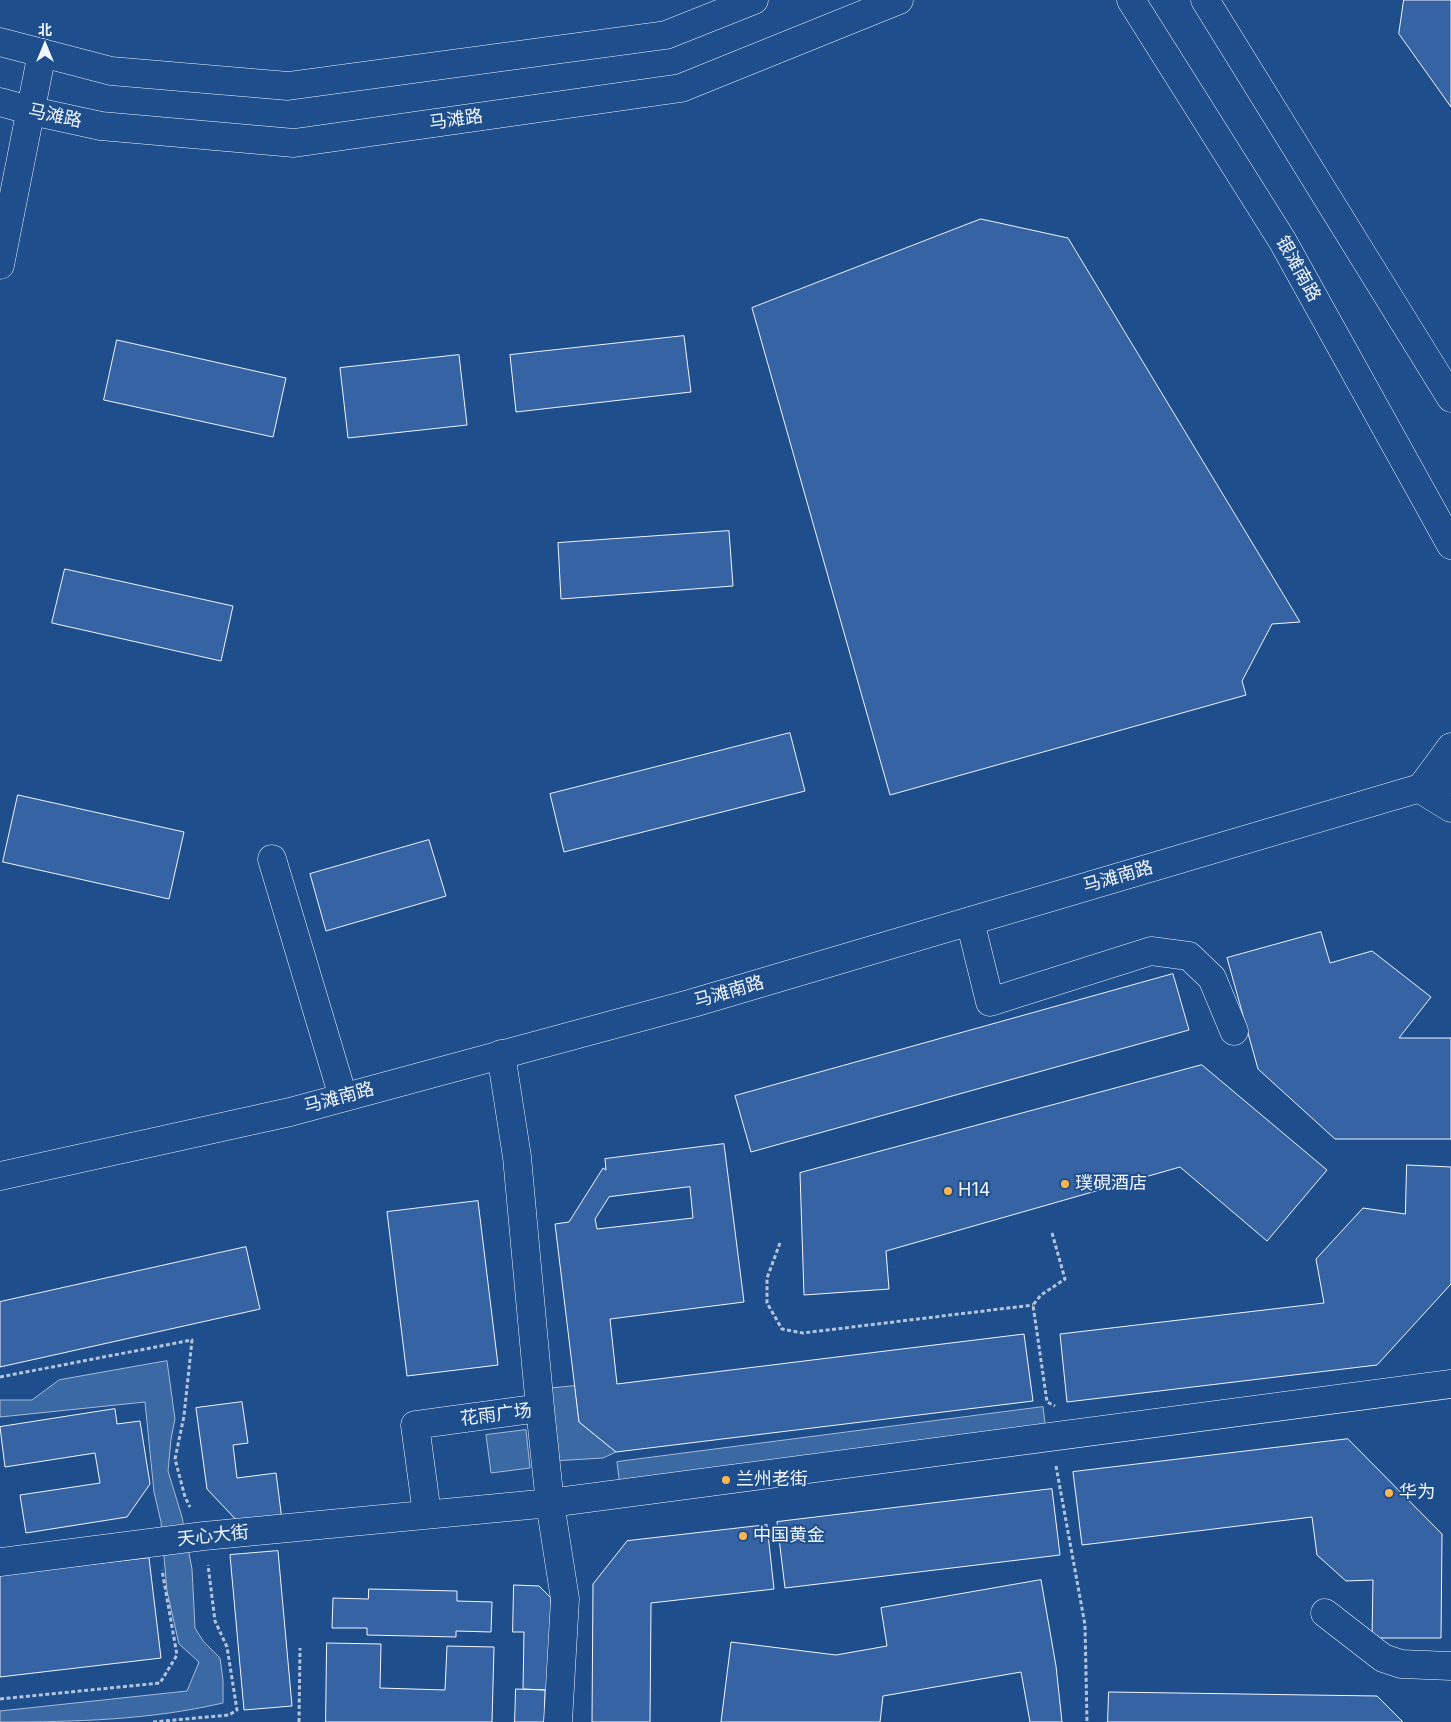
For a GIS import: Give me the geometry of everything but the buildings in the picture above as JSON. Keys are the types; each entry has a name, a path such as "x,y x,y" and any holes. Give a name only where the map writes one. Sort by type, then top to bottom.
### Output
{"main road":[{"path":"0,42 111,71 288,86 666,35 754,0"},
{"name":"马滩路","path":"0,102 101,126 294,143 682,88 899,0"},
{"name":"银滩南路","path":"1131,0 1282,240 1451,545"},
{"path":"1205,0 1451,398"},
{"path":"0,265 42,53"},
{"path":"1451,747 1420,789 1451,808"},
{"name":"马滩南路","path":"0,1176 290,1112 693,1002 1451,779"},
{"path":"272,859 343,1097"},
{"path":"970,921 990,1002 1151,951 1189,956 1212,978 1234,1031"},
{"path":"501,1054 517,1157 540,1408"},
{"path":"427,1514 550,1503 1451,1384"},
{"name":"花雨广场","path":"427,1514 415,1425 540,1408 550,1503 565,1599 558,1722"},
{"name":"天心大街","path":"0,1562 188,1538 427,1514"},
{"path":"1326,1613 1383,1658 1401,1664 1451,1666"}],"path":[{"path":"780,1243 767,1278 767,1304 782,1329 803,1333 1033,1304 1041,1295 1065,1279 1052,1233"},
{"path":"1033,1304 1048,1402 1061,1410 1067,1435 1056,1463 1085,1625 1088,1722"},
{"path":"0,1377 192,1340"},
{"path":"0,1699 160,1683 177,1655 159,1542"},
{"path":"299,1722 300,1648"}],"water":[{"path":"167,1361 175,1419 168,1471 182,1517 192,1569 195,1628 203,1641 220,1658 223,1680 223,1703 196,1709 112,1719 0,1722 0,1711 187,1691 199,1662 179,1644 167,1591 161,1522 154,1492 145,1402 0,1417 0,1400 32,1400 59,1380"},
{"path":"575,1386 579,1422 616,1452 603,1458 553,1461 544,1389"},
{"path":"1043,1407 1046,1431 620,1486 617,1462"},
{"path":"526,1430 530,1468 491,1473 486,1435"}],"place":[{"name":"璞硯酒店","path":"1065,1184"},
{"name":"H14","path":"948,1191"},
{"name":"兰州老街","path":"726,1480"},
{"name":"华为","path":"1389,1493"},
{"name":"中国黄金","path":"743,1536"}]}
